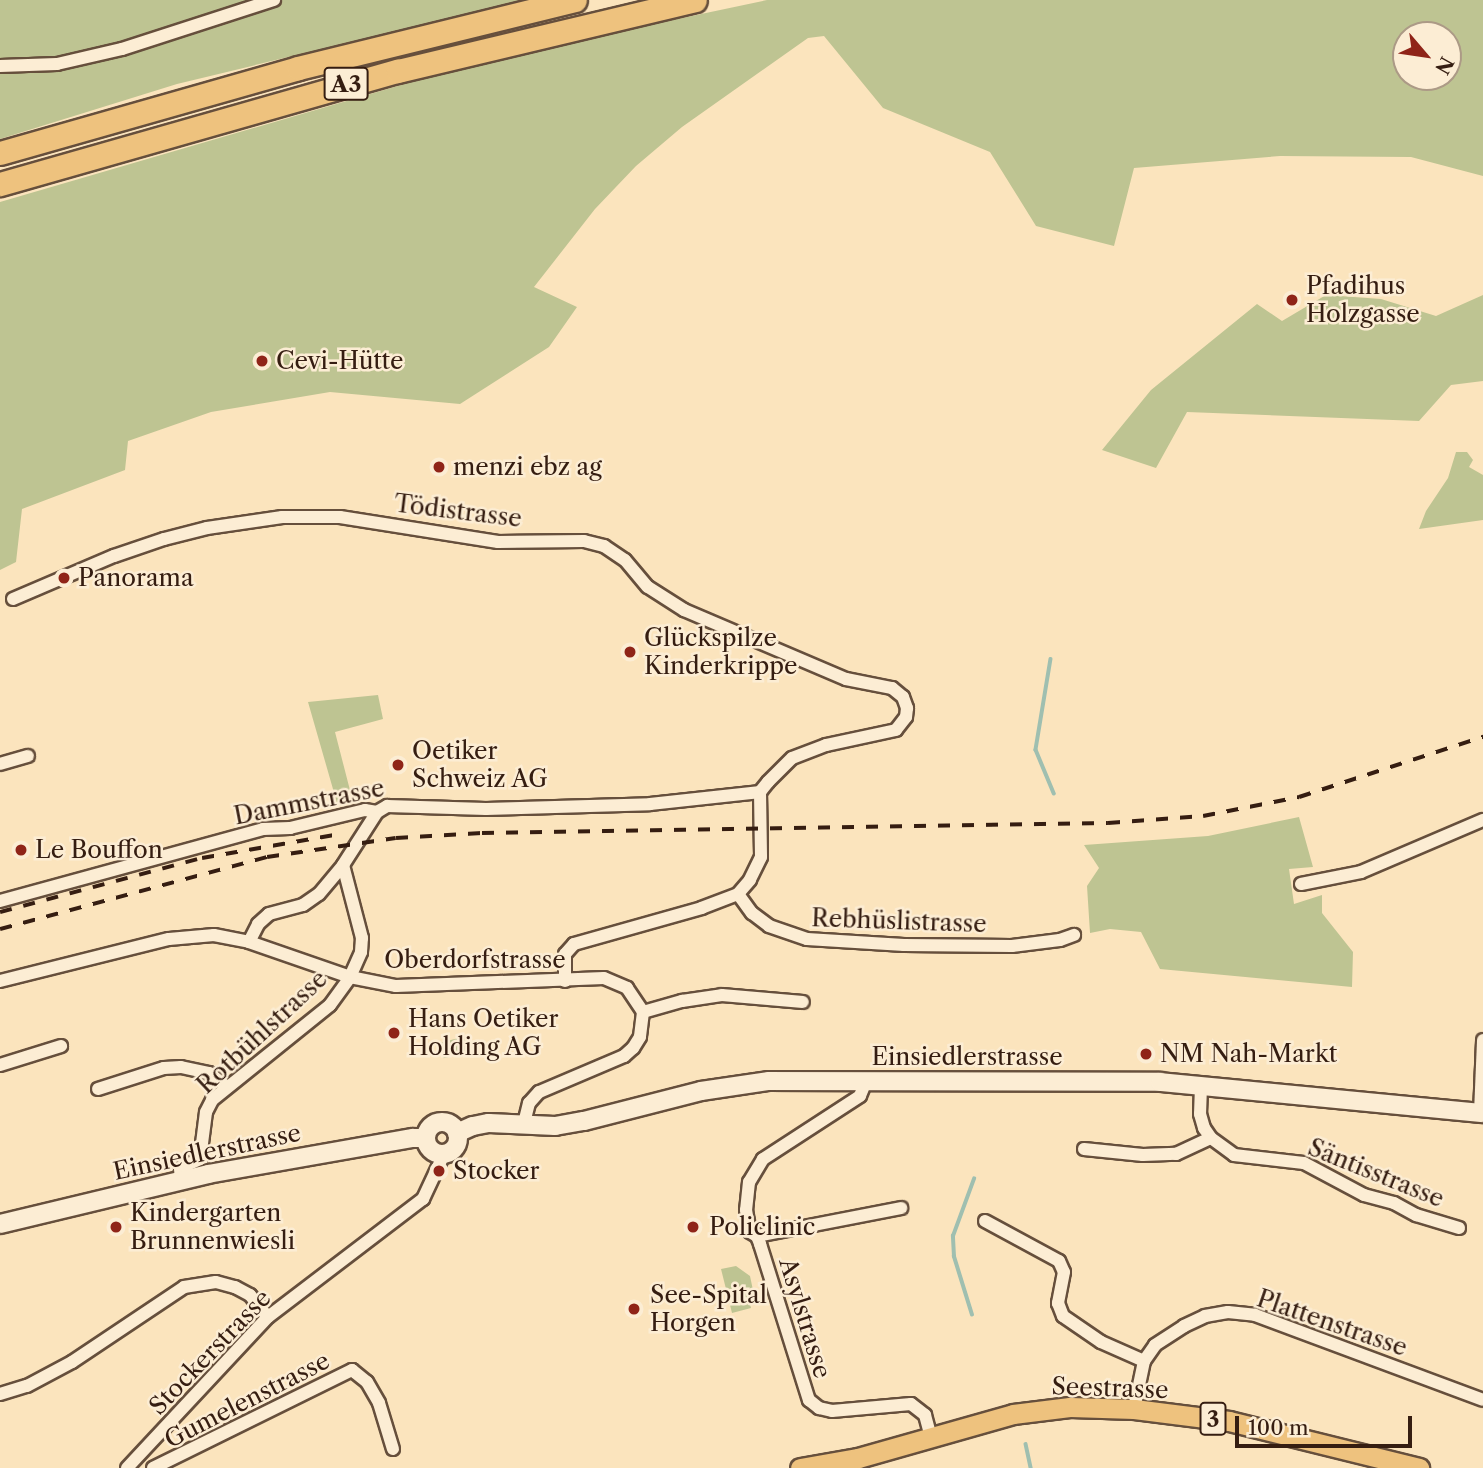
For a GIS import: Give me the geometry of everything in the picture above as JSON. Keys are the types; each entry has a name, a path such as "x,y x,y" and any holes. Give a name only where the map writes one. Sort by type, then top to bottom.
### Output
{"highway":[{"name":"A3","path":"0,153 298,68 575,0"},
{"name":"A3","path":"0,184 373,77 695,0"}],"main road":[{"name":"Einsiedlerstrasse","path":"457,1133 476,1125 524,1123 555,1126 701,1091 769,1081 1124,1082 1201,1086 1481,1113"},
{"path":"437,1123 451,1125 457,1133 457,1144 444,1154 432,1150 426,1138 429,1129 437,1123"},
{"name":"Einsiedlerstrasse","path":"0,1224 181,1180 355,1148 426,1138"},
{"name":"Seestrasse","path":"800,1468 858,1458 1013,1415 1049,1409 1134,1409 1272,1429 1419,1468"}],"street":[{"path":"0,66 57,64 122,48 274,0"},
{"name":"Tödistrasse","path":"13,599 114,556 164,539 207,528 282,517 340,517 498,542 584,541 604,546 625,560 648,587 684,610 846,679 892,688 903,698 907,708 906,717 896,730 826,745 792,758 760,792"},
{"path":"0,764 28,756"},
{"path":"565,981 565,954 574,944 702,908 738,894 750,880 761,858 760,792"},
{"name":"Dammstrasse","path":"0,901 262,829 290,828 365,810 377,812 387,806 486,809 650,804 760,792"},
{"path":"249,942 258,925 270,914 303,905 319,894 346,861 377,812"},
{"path":"1301,884 1361,872 1483,820"},
{"name":"Rotbühlstrasse","path":"181,1180 180,1168 192,1165 200,1159 206,1112 212,1100 330,1005 350,977 361,952 362,938 346,861"},
{"name":"Rebhüslistrasse","path":"738,894 752,913 769,926 807,939 1003,946 1036,944 1074,935"},
{"name":"Oberdorfstrasse","path":"0,981 192,935 214,935 249,942 350,977 396,986 604,978 616,982 637,999 643,1012"},
{"path":"524,1123 529,1103 539,1092 624,1056 640,1037 643,1012 682,1000 722,995 803,1002"},
{"path":"1481,1113 1483,1040"},
{"path":"0,1065 61,1046"},
{"path":"98,1089 164,1068 181,1067 209,1073 227,1087"},
{"name":"Asylstrasse","path":"866,1082 860,1096 763,1159 755,1169 745,1198 750,1232 757,1237 806,1394 813,1405 832,1411 911,1404 925,1415 931,1438"},
{"path":"1084,1149 1143,1155 1176,1154 1211,1138 1200,1114 1201,1086"},
{"name":"Säntisstrasse","path":"1211,1138 1234,1155 1316,1167 1364,1195 1394,1203 1416,1215 1460,1228"},
{"name":"Stockerstrasse","path":"131,1464 268,1317 423,1199 444,1154"},
{"path":"757,1237 901,1208"},
{"path":"985,1221 1059,1261 1064,1272 1058,1308 1063,1316 1101,1342 1143,1362 1134,1409"},
{"path":"0,1394 27,1385 72,1362 184,1286 216,1282 235,1286 250,1295 268,1317"},
{"name":"Plattenstrasse","path":"1143,1362 1155,1345 1184,1326 1205,1316 1241,1314 1298,1331 1483,1400"},
{"name":"Gumelenstrasse","path":"131,1464 152,1468 352,1370 367,1381 379,1403 393,1450"}],"green space":[{"path":"0,0 524,0 177,84 0,139"},
{"path":"767,0 1483,0 1483,176 1411,157 1280,156 1134,168 1114,246 1036,226 990,152 883,108 824,36 808,38 682,127 636,166 595,209 534,287 577,307 549,347 460,404 330,392 211,412 128,441 125,470 22,509 16,562 0,570 0,202 497,57"},
{"path":"1326,295 1381,299 1436,316 1483,295 1483,381 1451,385 1419,421 1187,412 1156,468 1102,450 1151,390 1257,304 1282,321"},
{"path":"1456,452 1467,452 1473,460 1469,467 1483,475 1483,520 1419,529 1426,511 1448,478"},
{"path":"378,695 383,719 335,732 352,798 337,803 308,702"},
{"path":"1299,817 1313,867 1289,869 1294,904 1322,895 1322,913 1353,952 1352,987 1160,969 1141,932 1110,929 1090,933 1087,886 1099,868 1084,845 1208,836"},
{"path":"467,1036 471,1052 444,1058 440,1043"},
{"path":"736,1266 750,1276 754,1295 748,1297 751,1308 732,1313 721,1269"}],"waterway":[{"path":"1051,659 1036,750 1054,793"},
{"path":"972,1315 954,1257 953,1236 974,1179"},
{"path":"1026,1444 1031,1468"}],"railway":[{"path":"0,929 267,857 396,838 482,833 1108,823 1203,816 1299,797 1483,737"},
{"path":"0,912 202,858 340,834"}],"place":[{"name":"Pfadihus Holzgasse","path":"1292,300"},
{"name":"Cevi-Hütte","path":"262,361"},
{"name":"menzi ebz ag","path":"439,467"},
{"name":"Panorama","path":"64,578"},
{"name":"Glückspilze Kinderkrippe","path":"630,652"},
{"name":"Oetiker Schweiz AG","path":"398,765"},
{"name":"Le Bouffon","path":"21,850"},
{"name":"Hans Oetiker Holding AG","path":"394,1033"},
{"name":"NM Nah-Markt","path":"1146,1054"},
{"name":"Stocker","path":"439,1171"},
{"name":"Kindergarten Brunnenwiesli","path":"116,1227"},
{"name":"Policlinic","path":"693,1227"},
{"name":"See-Spital Horgen","path":"634,1309"}]}
